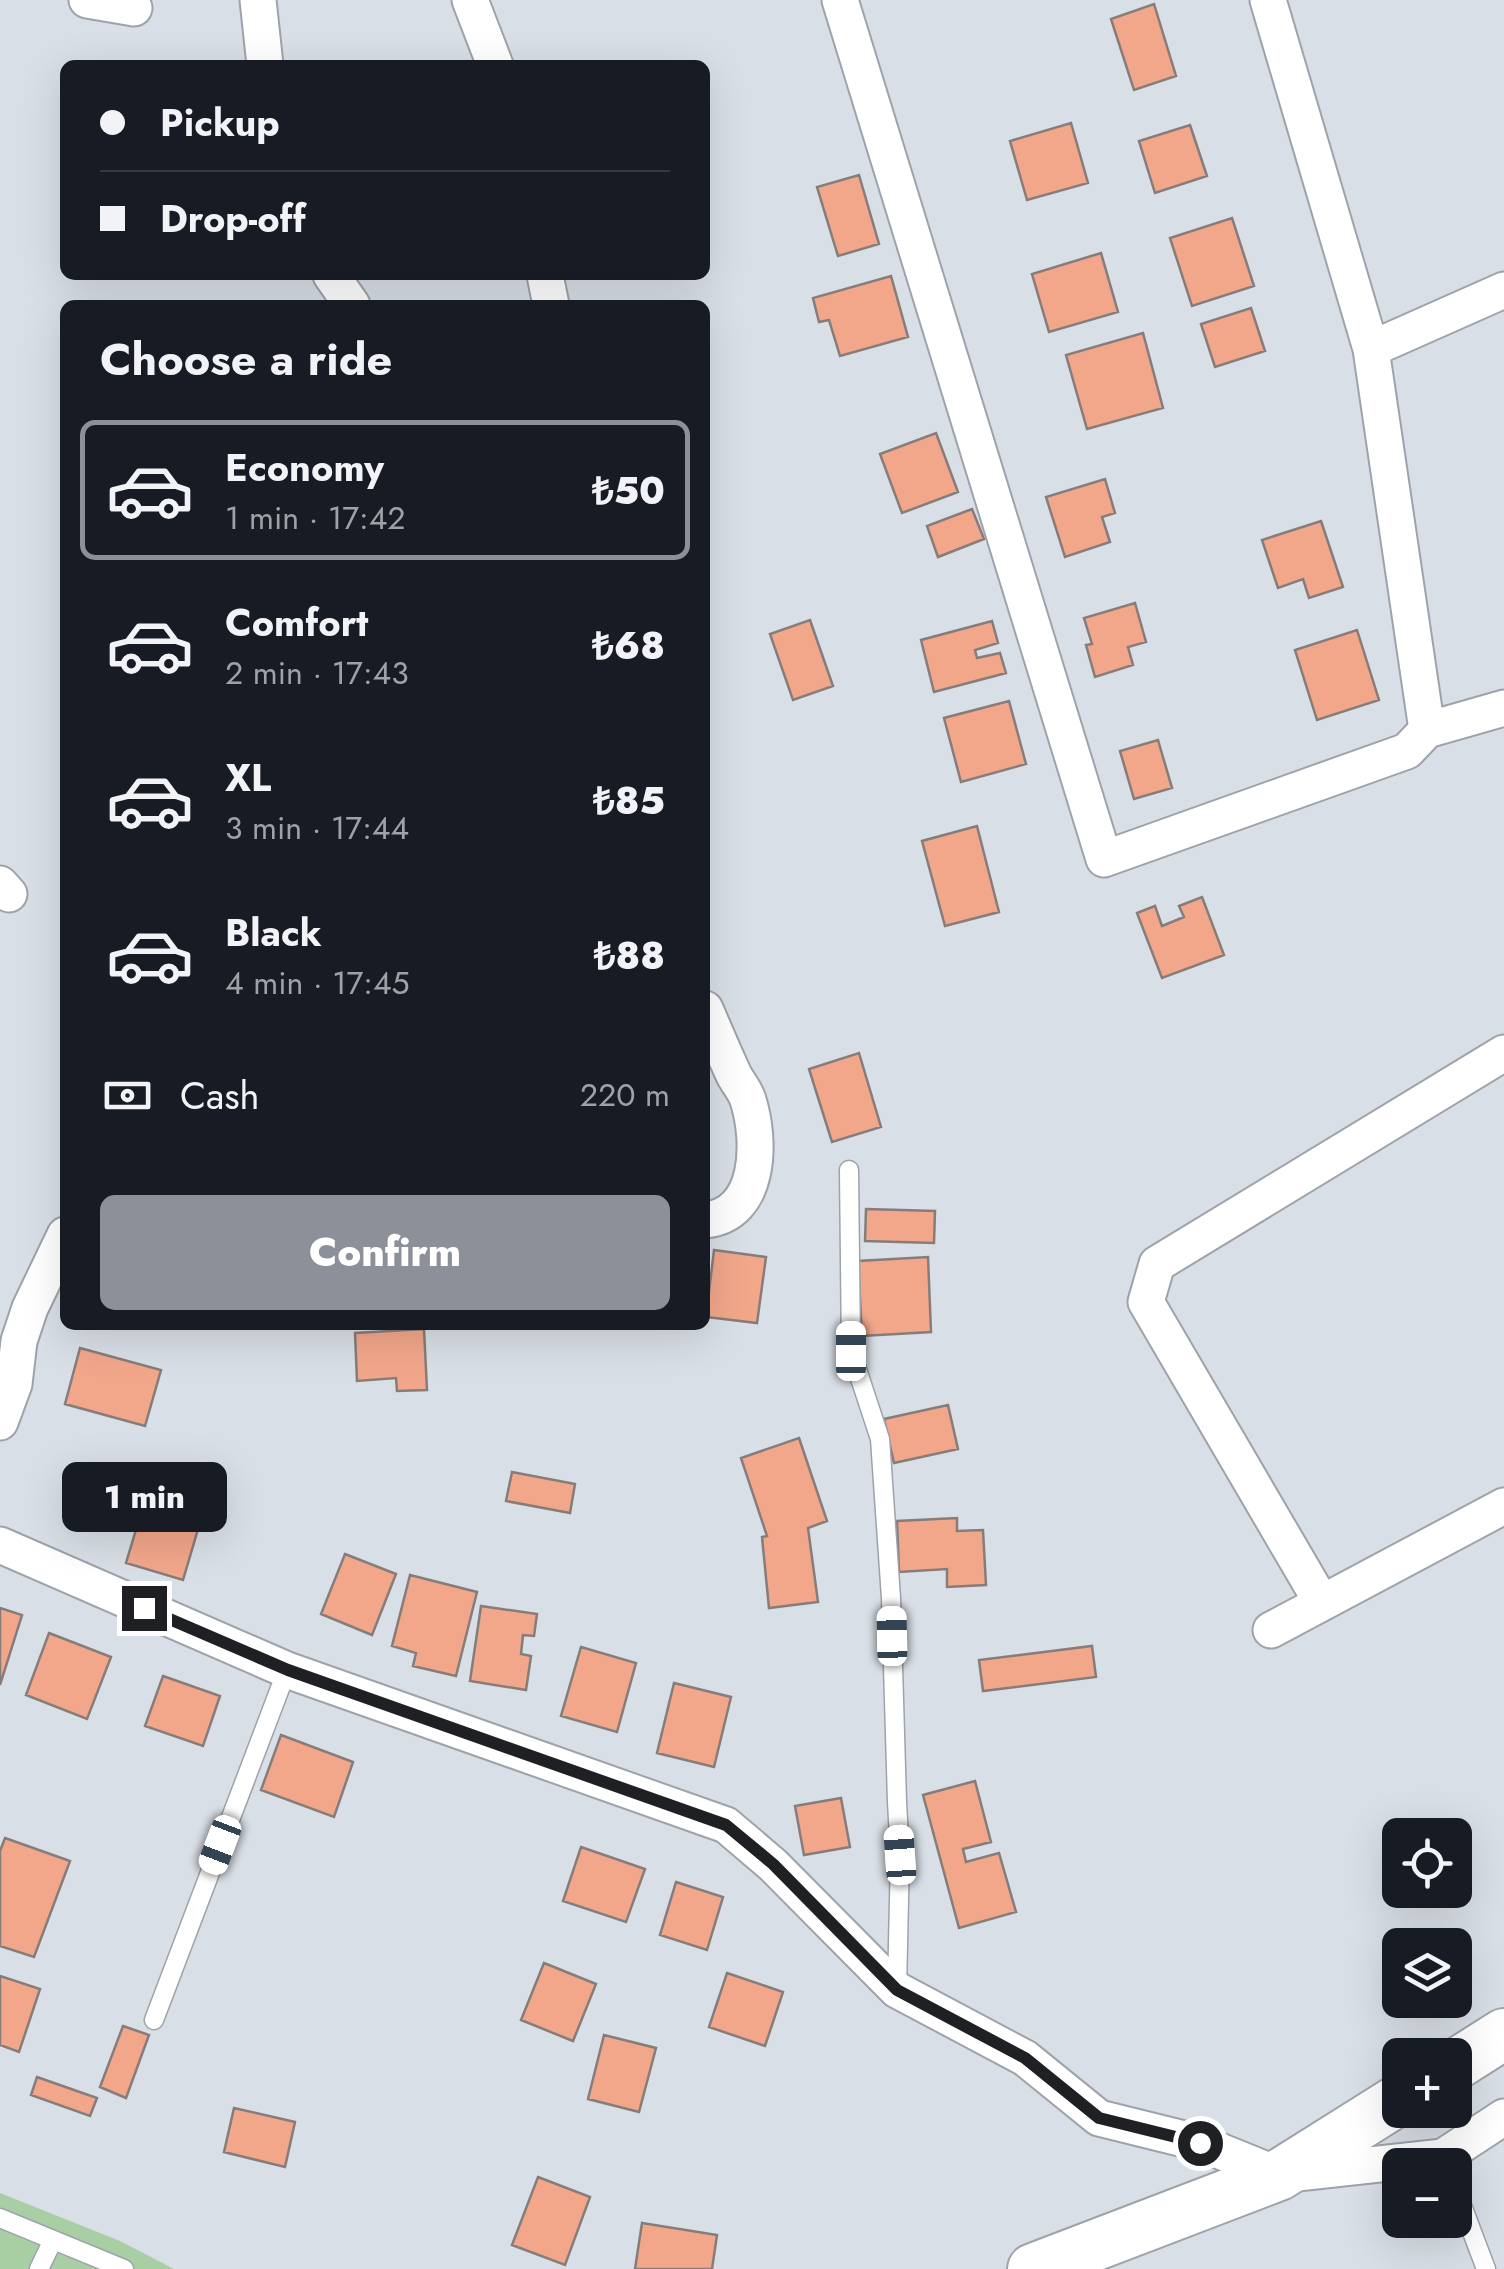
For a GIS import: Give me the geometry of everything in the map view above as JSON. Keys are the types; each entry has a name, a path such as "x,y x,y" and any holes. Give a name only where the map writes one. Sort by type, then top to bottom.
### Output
{"street":[{"path":"87,0 134,8"},
{"path":"258,0 264,60"},
{"path":"470,0 493,60"},
{"path":"840,0 1104,860 1407,751 1427,730 1504,708"},
{"path":"1268,0 1372,349 1427,730"},
{"path":"1372,349 1504,290"},
{"path":"710,1019 748,1097 755,1136 753,1170 746,1194 738,1207 710,1220"},
{"path":"1322,1603 1146,1302 1157,1264 1504,1054"},
{"path":"0,1422 14,1384 19,1342 30,1308 60,1246"},
{"path":"1270,1630 1504,1506"},
{"path":"0,1545 288,1670 726,1825 773,1864 897,1990 1025,2058 1099,2118 1200,2143 1279,2175 1382,2172"},
{"path":"1472,2054 1504,2034"},
{"path":"1032,2269 1279,2175 1382,2110"},
{"path":"1471,2148 1504,2117"}],"lane":[{"path":"849,1170 851,1351 880,1440 891,1598 900,1855 897,1990"},
{"path":"154,2020 288,1670"},
{"path":"0,2218 124,2269"},
{"path":"1472,2233 1486,2269"},
{"path":"39,2269 54,2240"}],"green space":[{"path":"0,2193 120,2241 174,2269 0,2269"}],"building":[{"path":"1154,4 1176,76 1134,90 1111,19"},
{"path":"1071,123 1088,183 1027,200 1010,141"},
{"path":"1190,125 1207,176 1155,193 1139,141"},
{"path":"859,175 879,244 838,256 817,187"},
{"path":"1232,218 1254,286 1192,306 1170,238"},
{"path":"1101,253 1118,312 1049,332 1032,274"},
{"path":"891,276 908,337 840,356 829,320 819,322 813,298"},
{"path":"1251,308 1265,351 1215,367 1201,324"},
{"path":"1143,333 1163,408 1087,429 1066,355"},
{"path":"936,433 958,492 902,513 880,454"},
{"path":"1105,479 1115,513 1102,517 1110,542 1065,557 1046,497"},
{"path":"972,509 984,539 938,557 927,526"},
{"path":"1321,521 1343,587 1309,598 1303,579 1278,588 1262,540"},
{"path":"1135,603 1146,642 1128,647 1133,665 1095,677 1086,645 1092,644 1084,618"},
{"path":"810,620 833,686 793,700 770,634"},
{"path":"992,621 998,643 975,650 977,658 1000,653 1006,673 934,692 921,640"},
{"path":"1357,630 1379,700 1317,720 1295,650"},
{"path":"1009,701 1026,764 961,782 944,718"},
{"path":"1158,740 1172,788 1134,799 1120,751"},
{"path":"977,826 999,912 945,926 922,841"},
{"path":"1202,897 1224,955 1162,978 1137,913 1155,906 1162,926 1184,917 1179,906"},
{"path":"859,1053 881,1127 832,1142 809,1069"},
{"path":"866,1209 935,1211 934,1243 865,1241"},
{"path":"714,1250 766,1257 757,1323 710,1317"},
{"path":"928,1257 931,1332 862,1336 858,1261"},
{"path":"424,1330 427,1390 397,1391 396,1378 357,1381 355,1333"},
{"path":"80,1348 161,1370 145,1426 65,1404"},
{"path":"948,1405 958,1449 894,1463 884,1419"},
{"path":"799,1438 827,1521 808,1528 818,1602 769,1608 762,1537 767,1536 741,1458"},
{"path":"512,1472 575,1484 570,1513 506,1501"},
{"path":"147,1493 204,1509 183,1580 126,1563"},
{"path":"957,1518 957,1531 983,1530 986,1585 947,1587 947,1569 899,1572 897,1521"},
{"path":"345,1554 396,1574 372,1635 321,1614"},
{"path":"410,1575 477,1592 456,1676 413,1666 416,1653 392,1646"},
{"path":"481,1606 537,1614 534,1636 523,1635 521,1654 531,1656 526,1690 470,1681"},
{"path":"0,1608 22,1615 0,1685"},
{"path":"49,1633 111,1657 87,1719 26,1695"},
{"path":"1092,1646 1096,1677 983,1691 979,1660"},
{"path":"581,1647 636,1663 617,1732 561,1716"},
{"path":"163,1676 220,1696 203,1746 145,1726"},
{"path":"674,1683 731,1697 714,1767 657,1753"},
{"path":"281,1735 353,1762 334,1817 261,1790"},
{"path":"975,1781 991,1842 963,1849 966,1862 999,1853 1016,1912 959,1928 923,1795"},
{"path":"841,1798 850,1847 804,1855 795,1806"},
{"path":"5,1838 70,1861 34,1957 0,1946 0,1851"},
{"path":"581,1847 645,1869 626,1922 563,1901"},
{"path":"676,1882 723,1897 707,1950 660,1935"},
{"path":"544,1963 596,1984 573,2041 521,2020"},
{"path":"727,1973 783,1992 765,2046 709,2027"},
{"path":"0,1976 40,1989 19,2052 0,2045"},
{"path":"123,2026 149,2035 126,2098 100,2087"},
{"path":"604,2035 656,2048 639,2112 588,2099"},
{"path":"37,2077 97,2098 90,2116 31,2095"},
{"path":"234,2108 295,2122 285,2167 224,2152"},
{"path":"538,2177 590,2197 565,2265 512,2245"},
{"path":"642,2223 717,2235 712,2269 635,2269"}],"route":[{"path":"144,1608 288,1670 726,1825 773,1864 897,1990 1025,2058 1099,2118 1200,2143"}]}
